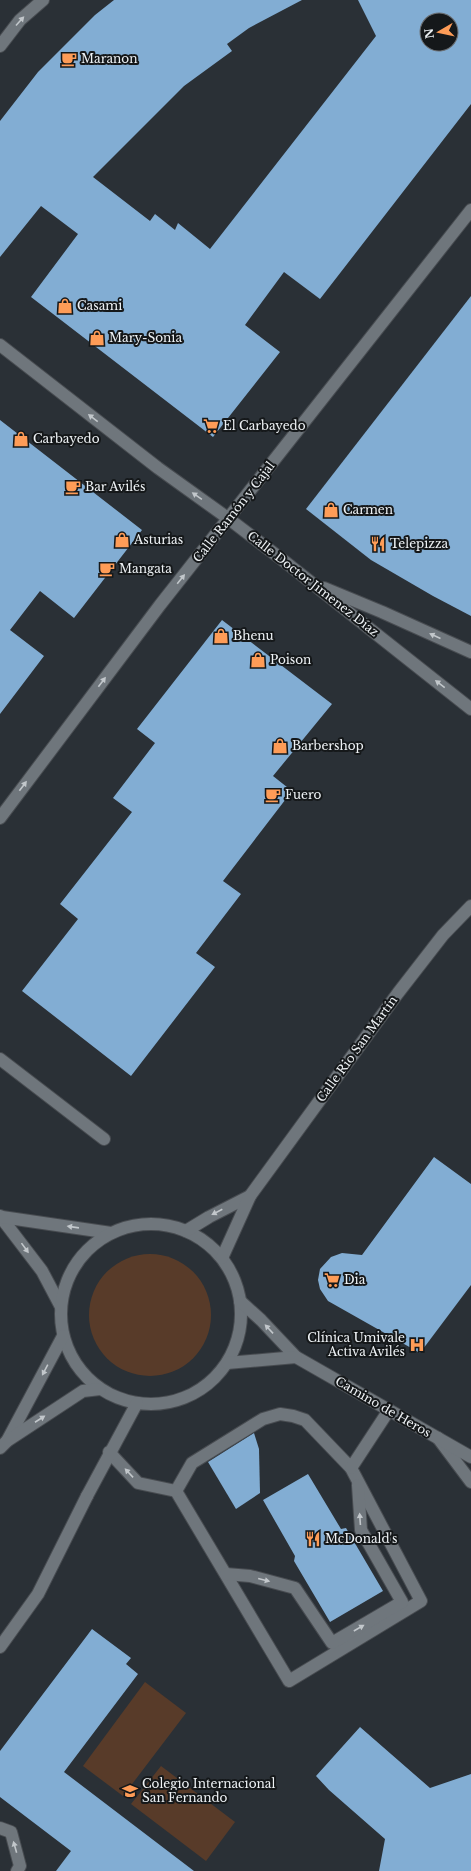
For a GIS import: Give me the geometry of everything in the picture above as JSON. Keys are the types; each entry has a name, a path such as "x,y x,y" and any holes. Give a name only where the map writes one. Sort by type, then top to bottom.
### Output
{"street":[{"path":"0,46 20,20 42,0"},
{"name":"Calle Ramón y Cajal","path":"0,818 160,605 471,210"},
{"name":"Calle Doctor Jimenez Díaz","path":"0,345 158,468 229,519 471,709"},
{"path":"310,582 471,652"},
{"name":"Calle Rio San Martín","path":"222,1258 250,1196 402,987 443,935 471,906"},
{"path":"0,1060 104,1138"},
{"path":"186,1231 208,1217 250,1196"},
{"path":"1,1216 111,1233"},
{"path":"1,1216 42,1271 61,1307"},
{"path":"157,1224 186,1231 203,1240 222,1258 234,1278 240,1301 239,1334 227,1363 205,1387 182,1399 160,1404 137,1403 118,1398 100,1389 84,1374 68,1351 64,1336 61,1307 64,1292 73,1268 92,1246 111,1233 128,1227 157,1224"},
{"name":"Camino de Heros","path":"240,1301 261,1320 296,1357 471,1457"},
{"path":"4,1444 64,1336"},
{"path":"227,1363 296,1357"},
{"path":"4,1444 83,1391 100,1389"},
{"path":"0,1647 38,1594 109,1452 137,1403"},
{"path":"351,1468 389,1410"},
{"path":"109,1452 138,1483 176,1491 289,1681 421,1601 351,1468 305,1420 280,1414 263,1418 192,1463 176,1491"},
{"path":"438,1438 471,1482"},
{"path":"226,1574 250,1576 295,1588 332,1643 402,1602 361,1530 357,1480"},
{"path":"0,1828 10,1832 20,1866 17,1871"}],"shaded area":[{"path":"150,1254 173,1258 184,1264 193,1272 201,1281 207,1292 211,1315 207,1338 201,1349 193,1358 184,1366 173,1372 150,1376 127,1372 116,1366 107,1358 99,1349 93,1338 89,1315 93,1292 99,1281 107,1272 116,1264 127,1258"},
{"path":"145,1682 186,1713 123,1796 83,1766"},
{"path":"161,1766 235,1822 206,1861 131,1804"}],"building":[{"path":"114,0 302,0 249,28 227,44 232,51 184,86 93,177 150,221 155,214 175,230 178,223 210,249 376,36 358,0 471,0 471,104 320,299 284,272 245,325 280,352 213,437 31,297 78,234 41,206 0,257 0,121 38,72 95,15"},
{"path":"471,296 471,616 371,560 306,509"},
{"path":"0,420 142,530 74,618 40,591 10,630 44,656 0,714"},
{"path":"222,620 332,704 273,776 292,791 223,881 241,894 196,953 215,967 131,1076 22,991 78,919 60,904 132,812 113,798 155,743 137,729"},
{"path":"434,1157 471,1184 471,1285 420,1353 328,1301 320,1289 318,1280 320,1269 331,1257 342,1253 362,1255"},
{"path":"254,1433 259,1449 260,1493 236,1509 208,1462"},
{"path":"308,1474 341,1529 346,1528 383,1591 330,1622 294,1561 295,1556 263,1500"},
{"path":"92,1629 131,1658 126,1664 138,1674 64,1772 194,1871 56,1871 71,1851 0,1797 0,1751"},
{"path":"360,1727 430,1788 471,1774 471,1871 379,1871 385,1839 329,1790 316,1776"}],"place":[{"name":"Maranon","path":"69,59"},
{"name":"Casami","path":"65,306"},
{"name":"Mary-Sonia","path":"97,338"},
{"name":"El Carbayedo","path":"211,426"},
{"name":"Carbayedo","path":"21,439"},
{"name":"Bar Avilés","path":"73,487"},
{"name":"Carmen","path":"331,510"},
{"name":"Asturias","path":"122,540"},
{"name":"Telepizza","path":"378,544"},
{"name":"Mangata","path":"107,569"},
{"name":"Bhenu","path":"221,636"},
{"name":"Poison","path":"258,660"},
{"name":"Barbershop","path":"280,746"},
{"name":"Fuero","path":"273,795"},
{"name":"Dia","path":"332,1280"},
{"name":"Clínica Umivale Activa Avilés","path":"417,1345"},
{"name":"McDonald's","path":"313,1539"},
{"name":"Colegio Internacional San Fernando","path":"130,1791"}]}
